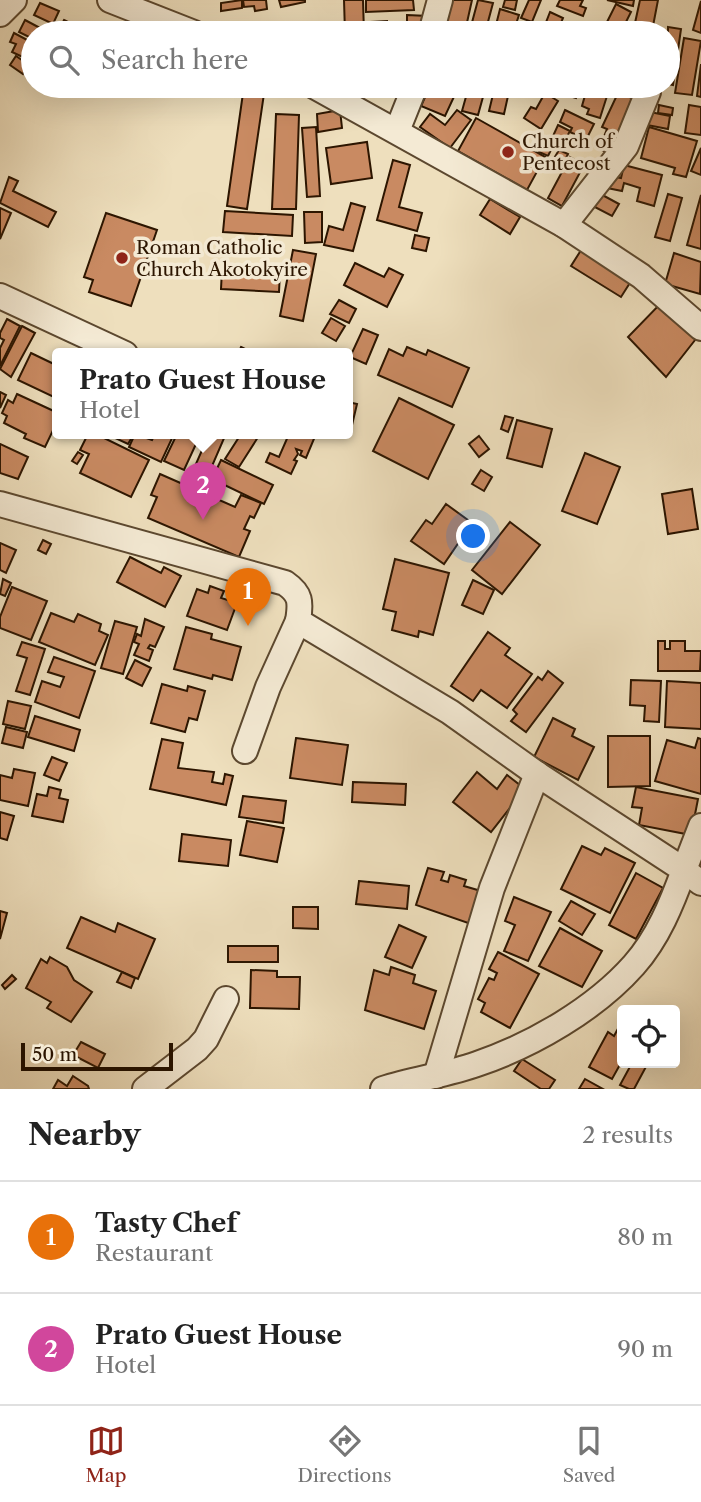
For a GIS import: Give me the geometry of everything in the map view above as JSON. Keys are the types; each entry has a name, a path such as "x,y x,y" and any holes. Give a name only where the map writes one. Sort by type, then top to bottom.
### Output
{"street":[{"path":"0,14 14,0"},
{"path":"110,0 163,21"},
{"path":"434,21 440,0"},
{"path":"336,98 564,225 641,276 701,328"},
{"path":"397,131 410,98"},
{"path":"564,225 626,146 646,98"},
{"path":"0,296 112,348"},
{"path":"0,504 285,583 295,589 301,600 298,621 268,687 246,751"},
{"path":"298,621 450,712 537,774 692,876"},
{"path":"436,1076 492,888 537,774"},
{"path":"383,1089 436,1076 517,1049 583,1009 634,965 657,933 692,876 701,826"},
{"path":"145,1089 206,1039 226,999"}],"building":[{"path":"242,0 242,8 221,11 221,3"},
{"path":"243,0 266,0 267,9 255,11 254,6 244,7"},
{"path":"279,0 305,0 305,2 281,7"},
{"path":"344,0 363,0 364,21 345,21"},
{"path":"366,0 413,0 414,10 366,12"},
{"path":"452,0 472,0 467,21 447,21"},
{"path":"478,0 493,3 488,21 472,21"},
{"path":"505,0 517,0 515,10 503,7"},
{"path":"529,0 541,0 532,21 521,18"},
{"path":"560,0 583,0 580,6 586,8 583,16 557,6"},
{"path":"607,0 634,0 633,6"},
{"path":"640,0 658,0 654,21 635,21"},
{"path":"701,1 701,33 693,30"},
{"path":"40,3 59,11 54,21 47,21 34,15"},
{"path":"616,4 631,12 626,21 608,21"},
{"path":"500,9 519,15 517,21 497,21"},
{"path":"550,12 563,18 562,21 547,21"},
{"path":"407,15 428,16 428,21 407,21"},
{"path":"14,33 21,37 21,56 12,52 16,44 10,42"},
{"path":"684,38 701,41 692,95 680,94 680,62"},
{"path":"16,56 21,59 21,73 10,65"},
{"path":"701,64 701,97 697,96"},
{"path":"242,98 263,98 247,209 227,206"},
{"path":"425,98 453,98 445,116 421,106"},
{"path":"466,98 483,98 478,115 462,111"},
{"path":"492,98 508,98 504,114 489,111"},
{"path":"542,98 558,101 541,129 524,118 531,107 536,109"},
{"path":"584,98 606,98 600,118 587,114 589,109 582,106"},
{"path":"616,98 635,99 614,155 599,149 607,129 602,127"},
{"path":"659,105 673,108 672,115 658,113"},
{"path":"689,105 701,107 701,135 685,133"},
{"path":"340,110 342,128 318,132 317,114"},
{"path":"457,110 471,120 450,148 420,127 430,114 445,125"},
{"path":"565,110 594,124 586,140 570,132 572,128 560,122"},
{"path":"650,112 670,116 668,129 647,125"},
{"path":"276,114 299,115 296,209 272,209"},
{"path":"476,118 545,157 527,190 458,151"},
{"path":"558,125 570,131 564,142 553,136"},
{"path":"316,127 320,196 307,197 302,128"},
{"path":"649,127 697,141 686,177 673,174 675,168 641,158"},
{"path":"544,141 553,146 548,156 539,152"},
{"path":"367,142 372,178 331,184 326,148"},
{"path":"701,148 701,175 691,171"},
{"path":"559,150 568,154 563,165 553,160"},
{"path":"570,157 584,165 562,206 548,198"},
{"path":"393,160 410,165 399,207 422,213 417,231 377,220"},
{"path":"624,165 662,175 654,206 637,201 640,188 624,183 622,191 607,188 610,176 621,178"},
{"path":"9,177 18,181 13,191 56,212 48,227 0,203"},
{"path":"595,191 619,204 612,216 589,204"},
{"path":"668,194 682,198 670,241 655,237"},
{"path":"701,195 701,249 687,245"},
{"path":"490,199 520,217 510,234 480,215"},
{"path":"351,203 365,207 353,251 324,245 329,226 343,230"},
{"path":"0,208 11,213 0,239"},
{"path":"225,211 293,215 292,236 223,232"},
{"path":"304,212 322,212 322,242 305,243"},
{"path":"106,213 157,230 131,306 89,292 93,280 84,277"},
{"path":"415,235 429,238 426,251 412,248"},
{"path":"583,247 633,278 621,297 571,266"},
{"path":"293,250 316,254 303,321 280,316"},
{"path":"674,253 701,262 700,294 665,284"},
{"path":"355,263 384,277 389,268 403,275 387,307 344,285"},
{"path":"222,269 280,272 279,292 221,289"},
{"path":"339,300 356,309 349,323 330,314"},
{"path":"661,303 699,335 666,377 628,337"},
{"path":"331,318 345,326 336,341 322,333"},
{"path":"7,319 20,326 0,366 0,348 4,340 0,338 0,333"},
{"path":"22,326 35,333 11,377 0,369"},
{"path":"363,329 378,335 366,364 353,358 353,351"},
{"path":"407,347 426,355 428,350 469,368 452,407 378,375 389,349 403,356"},
{"path":"31,353 52,363 52,396 18,380"},
{"path":"0,392 6,395 0,408"},
{"path":"17,394 52,410 52,432 45,447 24,438 26,434 4,423 7,416 2,413 8,400 13,403"},
{"path":"399,398 454,425 428,479 373,451"},
{"path":"353,403 357,404 353,421"},
{"path":"505,416 513,418 508,432 501,429"},
{"path":"517,420 552,429 542,467 507,458"},
{"path":"479,436 489,449 479,457 469,444"},
{"path":"86,439 106,439 149,460 131,497 80,473 89,454 80,450"},
{"path":"117,439 131,439 128,444"},
{"path":"133,439 172,439 161,462 129,447"},
{"path":"175,439 224,439 206,480 192,473 203,448 196,444 184,470 164,461"},
{"path":"238,439 257,439 239,467 225,459"},
{"path":"287,439 314,439 306,458 300,455 302,451 296,449 298,454 294,460 297,461 291,474 266,462 270,453 279,457"},
{"path":"0,444 28,457 18,479 0,473"},
{"path":"78,452 83,455 77,464 72,461"},
{"path":"585,453 620,467 597,524 562,511"},
{"path":"221,460 273,485 264,504 212,479"},
{"path":"481,470 492,477 484,491 472,484"},
{"path":"160,474 235,507 241,495 261,503 254,518 250,516 244,529 250,531 239,557 148,518 157,497 151,495"},
{"path":"692,489 698,529 668,534 662,494"},
{"path":"446,504 472,523 444,564 411,541 426,520 432,524"},
{"path":"510,522 540,545 502,594 472,570"},
{"path":"43,540 51,544 46,554 38,550"},
{"path":"0,543 16,550 6,573 0,570"},
{"path":"130,557 161,573 164,567 181,576 165,607 117,582"},
{"path":"395,559 449,573 433,635 419,631 418,637 392,630 396,612 383,609"},
{"path":"3,579 11,583 5,596 0,594"},
{"path":"473,580 494,590 483,614 462,605"},
{"path":"210,586 224,591 221,598 237,603 227,630 187,616 197,589 208,593"},
{"path":"12,587 47,601 31,640 0,628 0,617"},
{"path":"51,613 74,622 78,614 101,624 99,631 108,635 95,665 39,642"},
{"path":"145,619 164,627 155,647 150,645 148,648 153,650 149,661 134,655 139,644 134,642 137,634 141,636"},
{"path":"115,621 137,627 123,674 101,668"},
{"path":"186,627 212,634 211,639 241,647 232,680 213,675 212,679 174,669"},
{"path":"488,632 510,648 505,655 532,674 507,708 481,690 473,701 451,686"},
{"path":"658,641 665,641 665,649 670,649 670,641 685,641 685,651 701,651 700,671 658,671"},
{"path":"22,642 45,649 30,695 16,691 27,658 17,655"},
{"path":"54,657 95,671 79,718 35,702 42,681 60,687 64,677 48,672"},
{"path":"135,660 151,668 142,686 126,678"},
{"path":"548,671 563,683 526,732 511,721 517,714 513,710 538,677 542,680"},
{"path":"631,680 661,681 659,722 644,721 645,706 630,705"},
{"path":"667,681 701,683 701,729 665,727"},
{"path":"162,684 187,691 188,686 205,691 197,720 189,718 185,732 151,723"},
{"path":"8,701 31,706 25,729 3,724"},
{"path":"35,716 80,730 74,751 28,737"},
{"path":"553,718 575,729 572,736 594,747 578,780 534,757"},
{"path":"6,727 27,732 23,748 2,743"},
{"path":"608,736 650,736 650,786 608,787"},
{"path":"296,738 348,745 342,785 290,778"},
{"path":"698,738 701,739 701,794 655,781 667,740 695,748"},
{"path":"162,739 183,743 178,768 214,772 212,782 223,784 225,774 233,776 226,805 150,789"},
{"path":"52,757 67,763 59,781 44,775"},
{"path":"14,769 35,773 28,806 0,800 0,775 12,778"},
{"path":"477,772 497,789 507,775 525,789 491,832 453,802"},
{"path":"353,782 406,784 405,805 352,802"},
{"path":"49,787 61,790 59,798 68,800 63,822 32,816 37,794 47,796"},
{"path":"636,787 698,799 691,835 639,825 642,808 632,807"},
{"path":"243,796 286,801 283,823 239,817"},
{"path":"0,812 14,816 7,840 0,838"},
{"path":"247,821 284,828 277,862 240,855"},
{"path":"182,834 231,840 228,866 179,861"},
{"path":"582,846 601,855 605,848 635,863 610,913 561,889"},
{"path":"428,868 444,872 441,880 448,882 450,875 466,880 464,886 481,891 471,924 416,905"},
{"path":"636,873 663,888 636,939 609,925"},
{"path":"359,881 409,886 407,909 356,904"},
{"path":"514,897 551,912 528,961 504,951 515,925 505,921"},
{"path":"571,901 595,914 582,935 559,921"},
{"path":"293,907 318,907 318,929 293,928"},
{"path":"0,911 7,913 0,939"},
{"path":"81,917 115,932 118,923 155,939 138,979 67,948"},
{"path":"399,925 426,937 412,968 385,957"},
{"path":"560,928 602,951 582,987 539,966"},
{"path":"228,946 278,946 278,962 228,962"},
{"path":"498,952 539,974 510,1028 481,1012 485,1003 478,999 489,978 494,980 497,973 489,969"},
{"path":"50,957 67,967 74,980 92,992 71,1022 47,1008 51,1002 26,988 41,959 47,963"},
{"path":"391,967 415,975 413,983 436,991 424,1029 365,1010 374,970 389,975"},
{"path":"251,970 277,971 277,977 300,977 299,1009 250,1008"},
{"path":"122,972 135,978 131,988 117,982"},
{"path":"12,975 16,979 5,989 2,985"},
{"path":"617,1030 618,1068 612,1079 589,1067 608,1032 614,1036"},
{"path":"81,1042 105,1054 98,1068 73,1055"},
{"path":"522,1059 555,1080 549,1089 541,1089 514,1071"},
{"path":"629,1068 645,1068 634,1089 620,1085"},
{"path":"73,1076 89,1089 53,1089 58,1080 67,1086"},
{"path":"585,1079 603,1089 579,1089"}],"place":[{"name":"Church of Pentecost","path":"508,152"},
{"name":"Roman Catholic Church Akotokyire","path":"122,258"},
{"name":"Prato Guest House","path":"203,520"},
{"name":"Tasty Chef","path":"248,626"}]}
